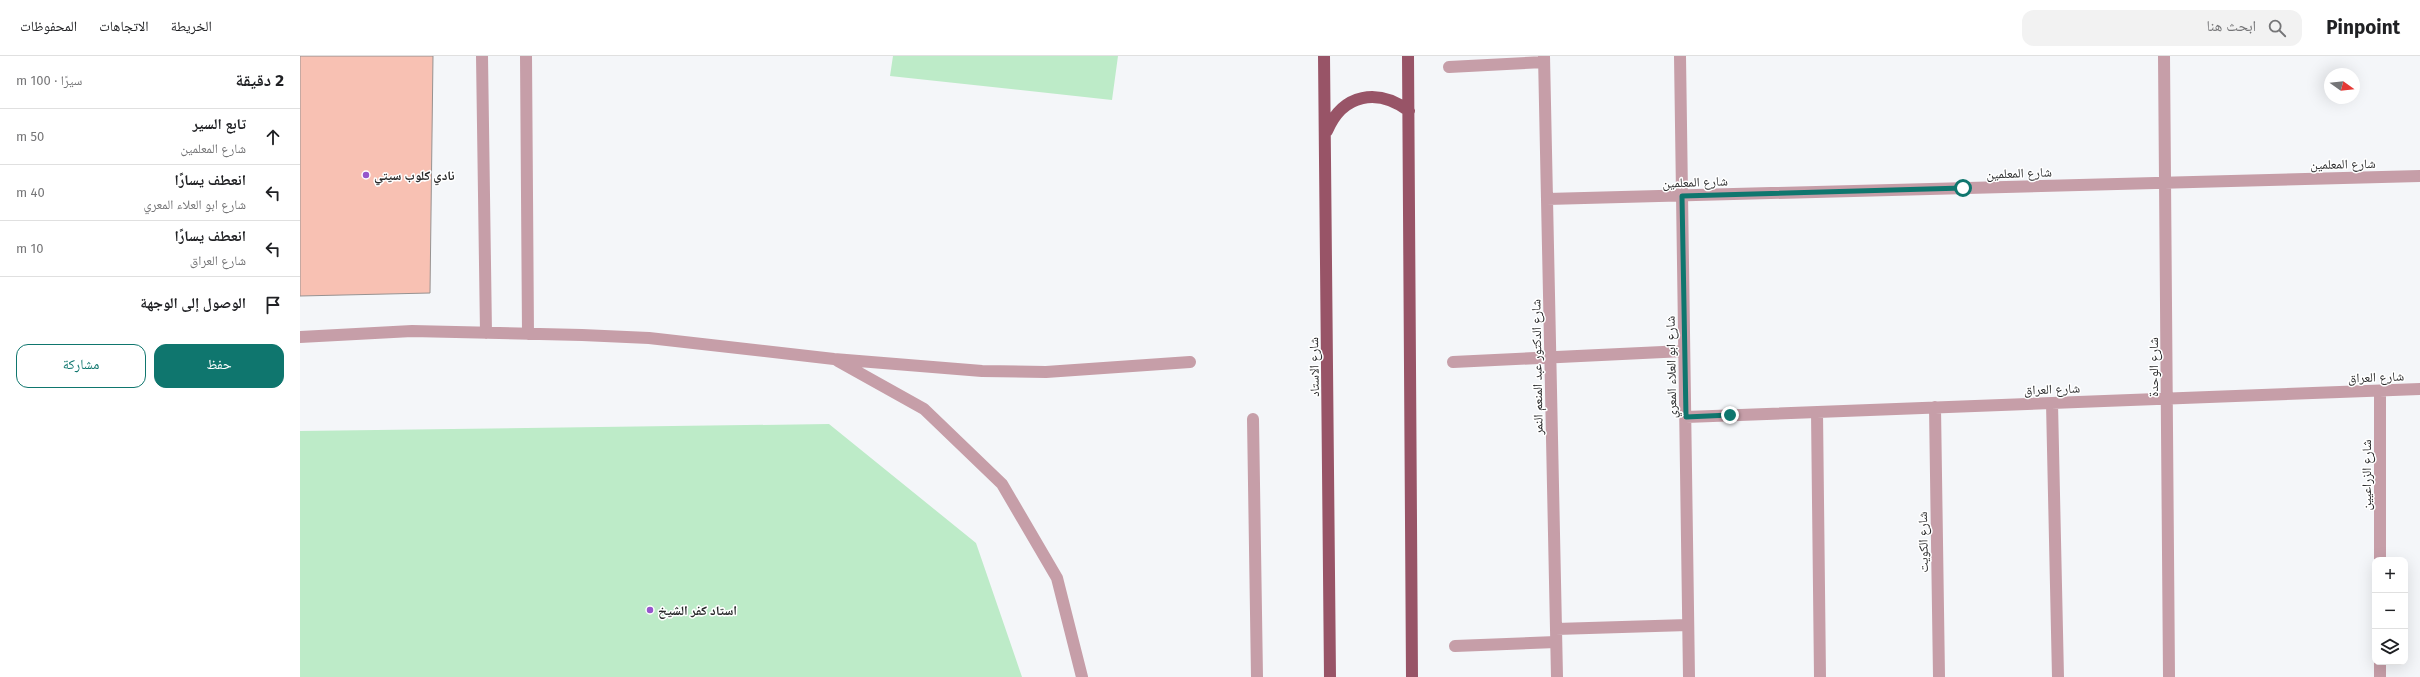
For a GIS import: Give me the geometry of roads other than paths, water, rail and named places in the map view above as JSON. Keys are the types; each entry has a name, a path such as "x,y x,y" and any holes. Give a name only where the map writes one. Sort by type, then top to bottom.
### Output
{"main road":[{"name":"شارع الاستاد","path":"1324,56 1330,677"},
{"path":"1408,56 1412,677"},
{"path":"1325,135 1332,119 1344,106 1360,98 1378,96 1389,100 1409,112"}],"street":[{"path":"482,56 486,333"},
{"path":"526,56 528,334"},
{"name":"شارع ابو العلاء المعري","path":"1680,56 1689,677"},
{"name":"شارع الوحدة","path":"2164,56 2169,677"},
{"path":"1449,67 1544,59"},
{"name":"شارع الدكتور عبد المنعم النمر","path":"1544,59 1557,677"},
{"name":"شارع المعلمين","path":"1547,199 2420,176"},
{"path":"300,337 412,332 649,338 834,359 990,372 1046,372 1190,362"},
{"path":"1453,362 1684,351"},
{"path":"834,359 924,409 1002,484 1057,578 1082,677"},
{"name":"شارع العراق","path":"1686,417 2420,389"},
{"name":"شارع الزراعيين","path":"2380,391 2380,557"},
{"path":"2052,403 2058,677"},
{"name":"شارع الكويت","path":"1935,408 1939,677"},
{"path":"1817,412 1820,677"},
{"path":"1253,419 1257,677"},
{"path":"1556,629 1688,625"},
{"path":"1455,646 1556,642"},
{"path":"2380,665 2380,677"}],"place":[{"name":"نادي كلوب سيتي","path":"366,175"},
{"name":"استاد كفر الشيخ","path":"650,610"}]}
